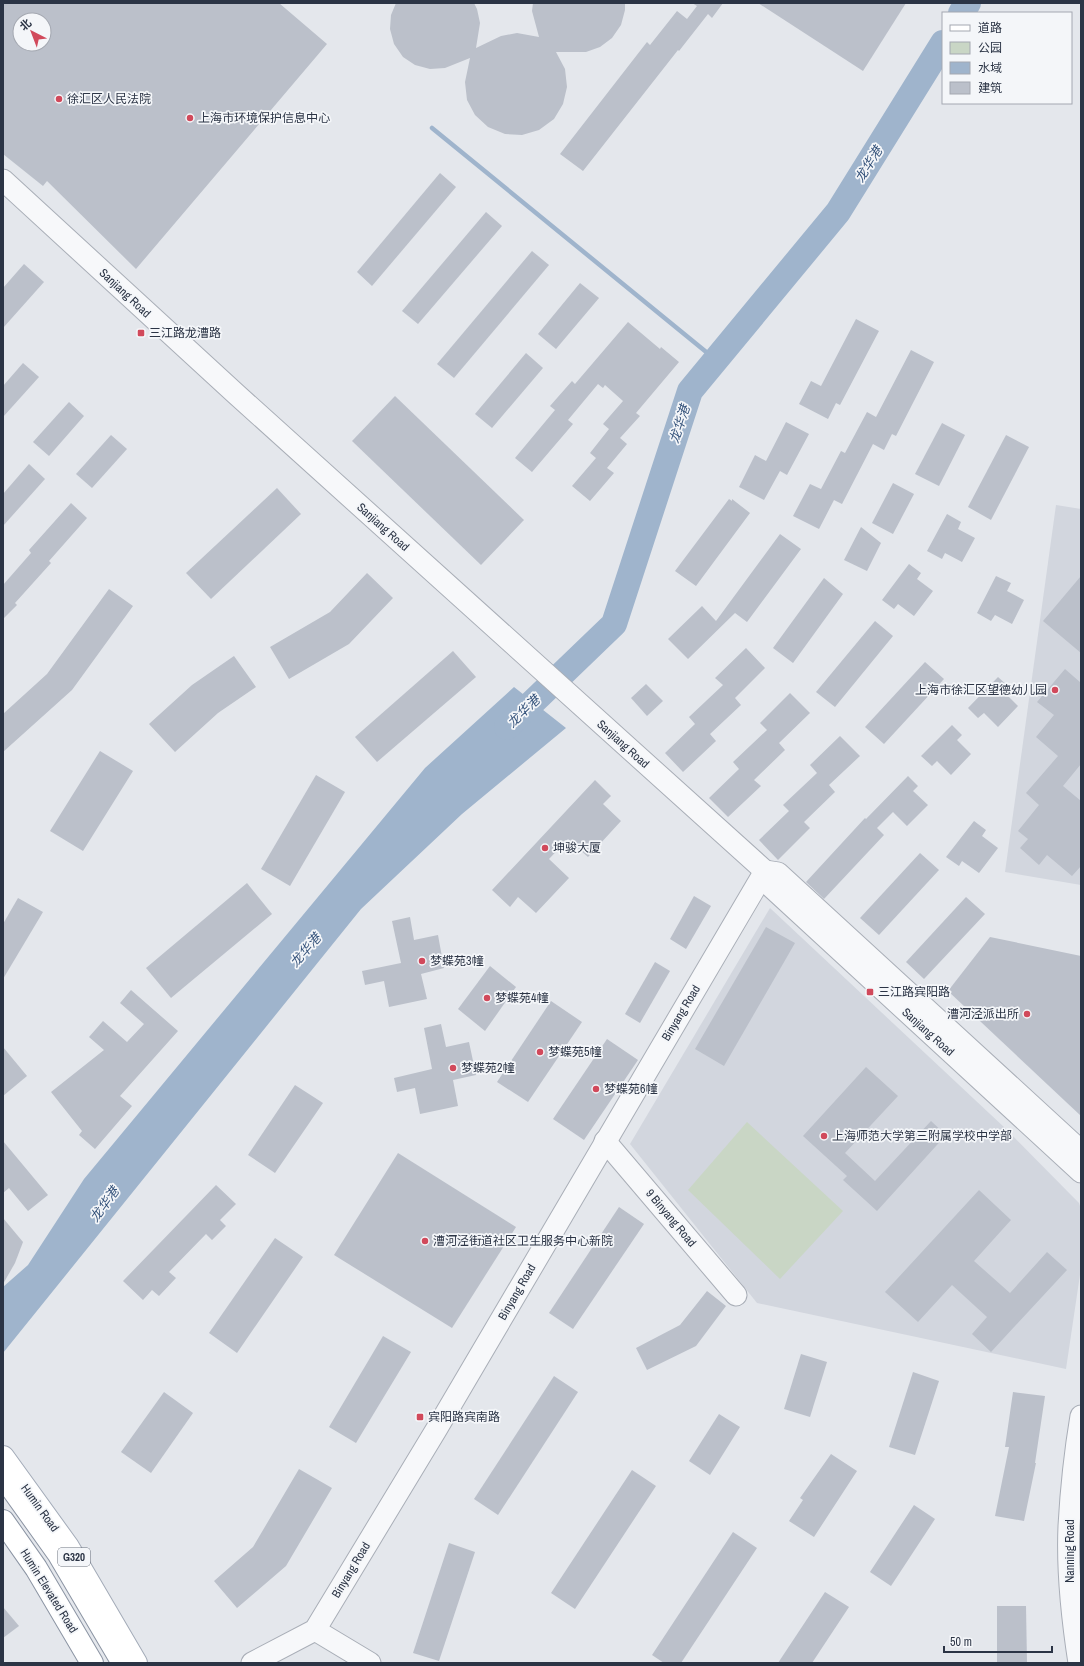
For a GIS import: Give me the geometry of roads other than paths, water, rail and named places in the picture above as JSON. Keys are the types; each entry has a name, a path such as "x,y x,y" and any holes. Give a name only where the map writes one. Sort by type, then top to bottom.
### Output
{"main road":[{"name":"Humin Road","path":"3,1457 68,1547 136,1663"},
{"path":"3,1476 58,1553 123,1663"},
{"name":"Humin Elevated Road","path":"3,1521 36,1568 92,1663"},
{"path":"3,1533 30,1570 85,1663"}],"street":[{"name":"Sanjiang Road","path":"3,180 528,659 765,871 769,885 1081,1172"},
{"name":"Sanjiang Road","path":"765,871 778,873 1081,1151"},
{"name":"Binyang Road","path":"315,1630 436,1430 765,871"},
{"name":"9 Binyang Road","path":"605,1141 736,1295"},
{"name":"Nanning Road","path":"1079,1663 1070,1584 1069,1527 1072,1474 1081,1416"},
{"path":"252,1663 315,1630 370,1663"}],"water":[{"path":"514,687 566,728 462,814 361,909 3,1353 3,1287 28,1265 84,1179 425,768"}],"waterway":[{"name":"龙华港","path":"962,12 968,3"},
{"name":"龙华港","path":"507,727 614,624 690,391 838,212 942,45"},
{"path":"432,128 716,360"}],"place":[{"name":"徐汇区人民法院","path":"59,99"},
{"name":"上海市环境保护信息中心","path":"190,118"},
{"name":"三江路龙漕路","path":"141,333"},
{"name":"上海市徐汇区望德幼儿园","path":"1055,690"},
{"name":"坤骏大厦","path":"545,848"},
{"name":"梦蝶苑3幢","path":"422,961"},
{"name":"三江路宾阳路","path":"870,992"},
{"name":"梦蝶苑4幢","path":"487,998"},
{"name":"漕河泾派出所","path":"1027,1014"},
{"name":"梦蝶苑5幢","path":"540,1052"},
{"name":"梦蝶苑2幢","path":"453,1068"},
{"name":"梦蝶苑6幢","path":"596,1089"},
{"name":"上海师范大学第三附属学校中学部","path":"824,1136"},
{"name":"漕河泾街道社区卫生服务中心新院","path":"425,1241"},
{"name":"宾阳路宾南路","path":"420,1417"}]}
